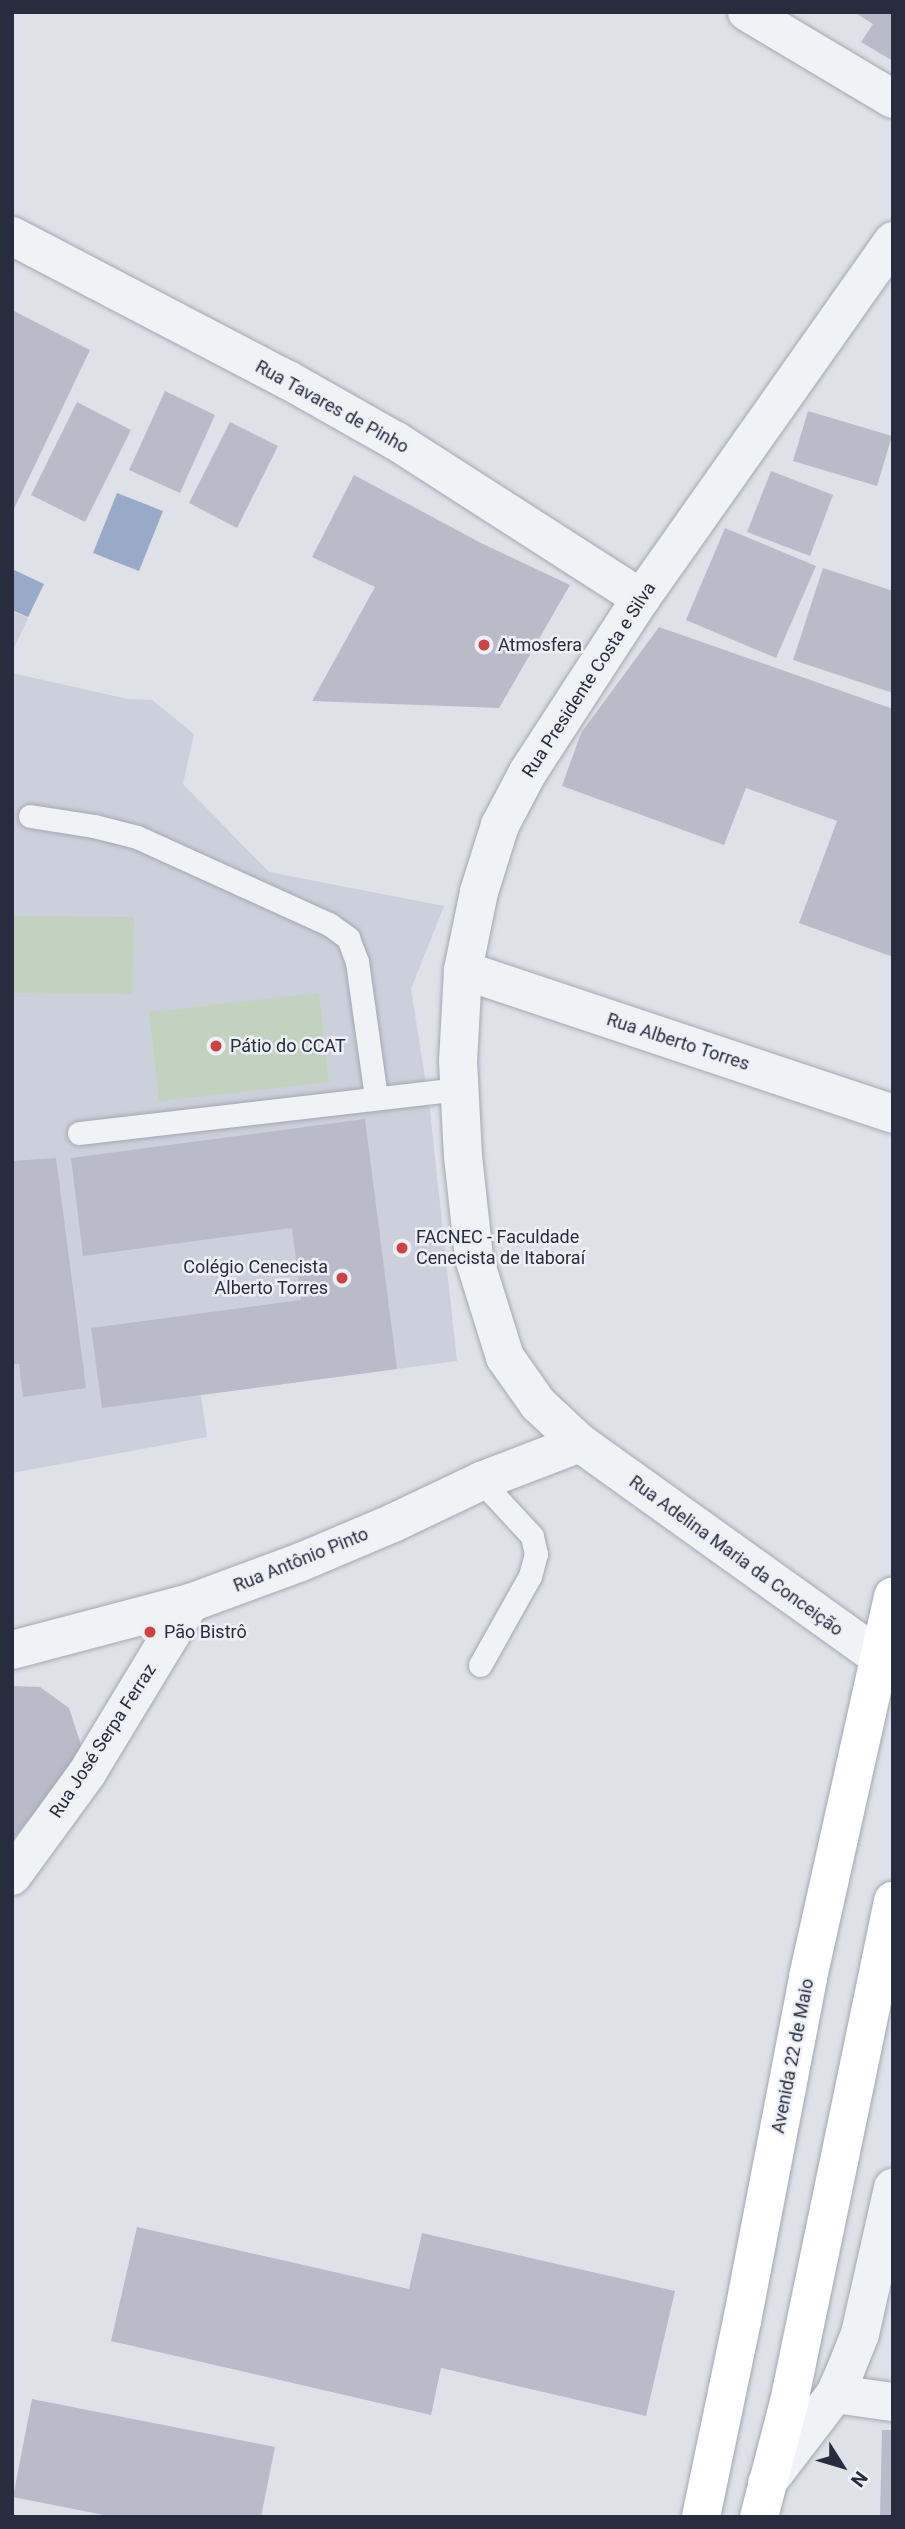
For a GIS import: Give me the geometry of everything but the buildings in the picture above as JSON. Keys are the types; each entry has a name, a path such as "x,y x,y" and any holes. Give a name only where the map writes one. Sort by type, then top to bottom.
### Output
{"main road":[{"name":"Avenida 22 de Maio","path":"701,2517 742,2321 808,1977 886,1663 893,1596"},
{"path":"763,2500 789,2402 893,1901"}],"street":[{"path":"747,12 893,99"},
{"name":"Rua Tavares de Pinho","path":"12,236 288,380 396,440 641,598"},
{"name":"Rua Presidente Costa e Silva","path":"580,1443 538,1404 505,1357 474,1258 463,1156 460,1089 463,971 479,892 500,825 557,723 641,598 893,241"},
{"name":"Rua Alberto Torres","path":"463,971 893,1114"},
{"name":"Rua Antônio Pinto","path":"12,1650 190,1603 301,1562 393,1523 481,1480 580,1443"},
{"name":"Rua Adelina Maria da Conceição","path":"580,1443 886,1663"},
{"name":"Rua José Serpa Ferraz","path":"12,1876 87,1773 190,1603"},
{"path":"763,2500 835,2393 860,2334 893,2188"},
{"path":"835,2393 893,2402"}],"lane":[{"path":"30,816 94,826 137,837 329,923 348,938 357,962 376,1098"},
{"path":"79,1133 460,1089"},
{"path":"480,1665 530,1576 536,1555 532,1536 481,1480"}],"shaded area":[{"path":"12,611 28,618 12,652"},
{"name":"Pátio do CCAT","path":"12,673 128,699 152,700 194,734 183,784 269,872 444,906 411,989 429,1102 457,1361 201,1395 207,1437 12,1473"}],"green space":[{"path":"12,916 134,917 133,994 12,993"},
{"path":"319,993 329,1082 159,1101 149,1012"}],"water":[{"path":"117,493 163,511 139,571 93,553"},
{"path":"12,569 44,584 28,617 12,610"}],"place":[{"name":"Atmosfera","path":"484,645"},
{"name":"Pátio do CCAT","path":"216,1046"},
{"name":"FACNEC - Faculdade Cenecista de Itaboraí","path":"402,1248"},
{"name":"Colégio Cenecista Alberto Torres","path":"342,1278"},
{"name":"Pão Bistrô","path":"150,1632"}]}
